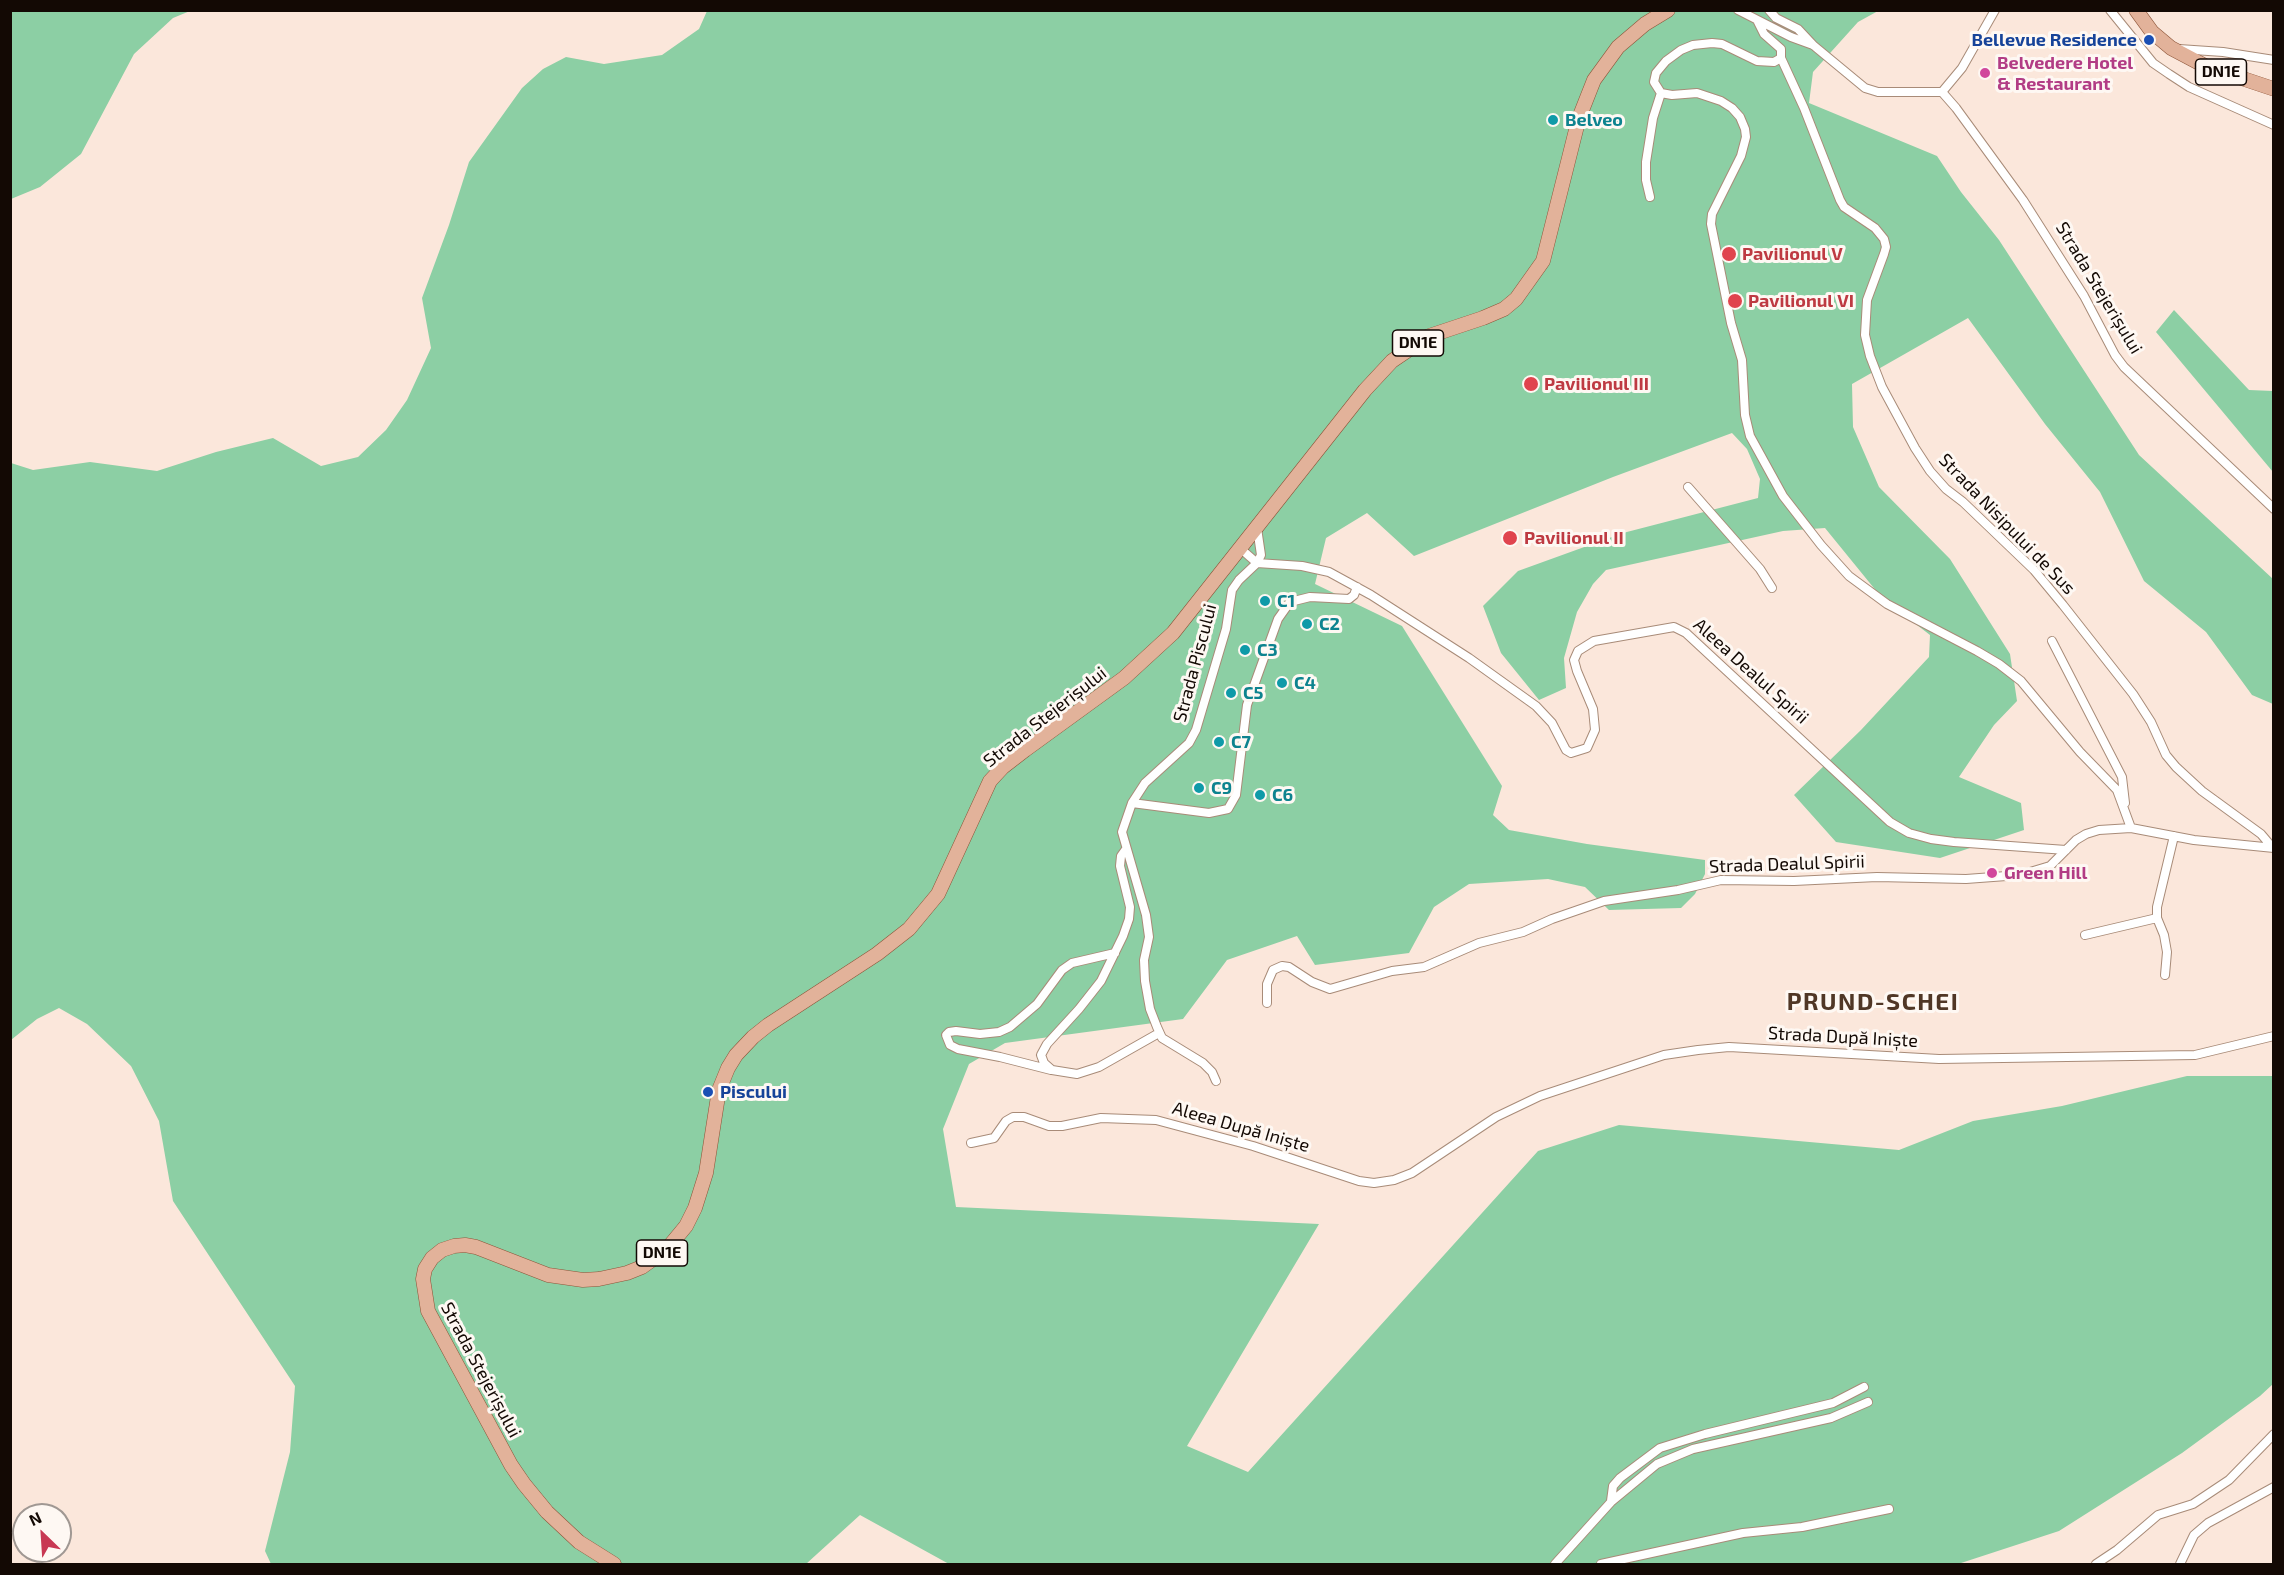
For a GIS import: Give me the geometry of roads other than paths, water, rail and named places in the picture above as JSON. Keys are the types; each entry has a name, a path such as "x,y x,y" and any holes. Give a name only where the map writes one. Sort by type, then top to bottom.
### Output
{"main road":[{"name":"Strada Stejerișului","path":"614,1564 579,1542 554,1519 511,1465 428,1311 423,1280 425,1269 432,1258 442,1250 465,1245 476,1247 548,1275 583,1280 627,1273 642,1267 667,1249 686,1226 695,1208 706,1173 719,1090 736,1055 753,1037 782,1015 877,954 909,929 938,894 990,781 1003,767 1077,714 1150,656 1173,633 1365,390 1392,361 1430,336 1504,309 1516,299 1543,261 1548,247 1576,128 1594,80 1618,47 1645,24 1668,10"},
{"name":"DN1E","path":"2136,10 2152,32 2171,48 2205,66 2274,89"}],"street":[{"path":"1737,10 1758,22 1813,45"},
{"path":"1769,10 1776,18 1798,29 1813,45 1866,88 1878,92 1942,92 1962,68 1995,10"},
{"path":"2110,10 2153,63 2189,87 2274,125"},
{"name":"Strada Nisipului de Sus","path":"1758,22 1764,34 1779,46 1782,53 1781,58 1844,207 1875,228 1884,239 1886,247 1867,300 1865,334 1870,356 1882,387 1915,448 1930,471 1946,489 1963,502 2034,570 2063,605 2133,694 2151,722 2166,755 2176,767 2202,791 2261,834 2273,847"},
{"path":"1781,58 1774,62 1757,61 1722,44 1693,45 1672,55 1659,68 1654,82 1661,93 1672,95 1696,93 1721,101 1740,117 1745,129 1746,137 1742,156 1712,213 1711,232 1731,323 1742,360 1745,416 1750,436 1783,496 1849,576 1887,604 1992,660 2021,681 2080,752 2117,790 2131,828"},
{"path":"2171,48 2223,52 2274,60"},
{"name":"Strada Stejerișului","path":"1942,92 2028,208 2084,296 2115,356 2274,509"},
{"path":"1650,197 1646,180 1646,162 1653,118 1661,93"},
{"path":"1688,487 1760,569 1772,588"},
{"path":"1241,549 1257,563 1261,555 1257,528"},
{"name":"Aleea Dealul Spirii","path":"1257,563 1283,563 1329,572 1357,587 1469,658 1536,706 1552,723 1566,750 1571,753 1587,748 1595,730 1593,709 1574,660 1578,651 1594,641 1674,627 1686,633 1890,822 1909,833 1954,842 2066,850"},
{"name":"Strada Piscului","path":"1159,1033 1150,1009 1145,981 1144,960 1149,937 1146,915 1122,832 1132,803 1145,783 1189,743 1196,730 1226,629 1232,590 1257,563"},
{"path":"1132,803 1209,813 1228,809 1236,795 1247,705 1278,618 1290,602 1310,597 1349,599 1354,595 1357,587"},
{"path":"2052,641 2122,777 2125,809"},
{"name":"Strada Dealul Spirii","path":"1267,1003 1267,984 1273,970 1282,966 1289,967 1312,982 1330,989 1392,971 1424,967 1479,943 1523,932 1583,908 1622,897 1678,890 1721,880 1794,881 1877,877 1966,879 2020,875 2050,866 2086,834 2099,830 2131,828 2194,840 2273,847"},
{"path":"2165,975 2166,943 2157,918 2157,908 2174,836"},
{"path":"1052,1070 1044,1063 1041,1055 1047,1044 1101,981 1129,919 1130,907 1120,866 1121,856 1126,849"},
{"path":"2085,935 2157,918"},
{"path":"1115,953 1072,963 1062,970 1037,1004 1010,1027 999,1032 980,1034 949,1032 946,1035 950,1045 958,1049 1077,1074 1099,1067 1159,1033 1162,1038 1203,1063 1212,1072 1216,1082"},
{"name":"Strada După Iniște","path":"1433,1159 1496,1117 1540,1096 1664,1055 1698,1050 1729,1047 1939,1059 2195,1055 2274,1036"},
{"name":"Aleea După Iniște","path":"972,1143 994,1137 1006,1121 1013,1117 1024,1117 1049,1126 1101,1118 1125,1117 1185,1126 1359,1181 1394,1180 1412,1173 1433,1159"},
{"path":"1611,1502 1613,1486 1625,1472 1648,1456 1670,1445 1833,1403 1864,1387"},
{"path":"1555,1564 1611,1502 1643,1473 1676,1455 1708,1445 1831,1418 1868,1402"},
{"path":"2096,1564 2158,1515 2193,1504 2229,1480 2274,1434"},
{"path":"2180,1564 2193,1535 2208,1523 2274,1487"},
{"path":"1601,1564 1743,1533 1802,1527 1889,1509"}],"place":[{"name":"Bellevue Residence","path":"2149,40"},
{"name":"Belvedere Hotel & Restaurant","path":"1985,73"},
{"name":"Belveo","path":"1553,120"},
{"name":"Pavilionul V","path":"1729,254"},
{"name":"Pavilionul VI","path":"1735,301"},
{"name":"Pavilionul III","path":"1531,384"},
{"name":"Pavilionul II","path":"1510,538"},
{"name":"C1","path":"1265,601"},
{"name":"C2","path":"1307,624"},
{"name":"C3","path":"1245,650"},
{"name":"C4","path":"1282,683"},
{"name":"C5","path":"1231,693"},
{"name":"C7","path":"1219,742"},
{"name":"C9","path":"1199,788"},
{"name":"C6","path":"1260,795"},
{"name":"Green Hill","path":"1992,873"},
{"name":"Piscului","path":"708,1092"}],"district":[{"name":"PRUND-SCHEI","path":"1873,1002"}]}
